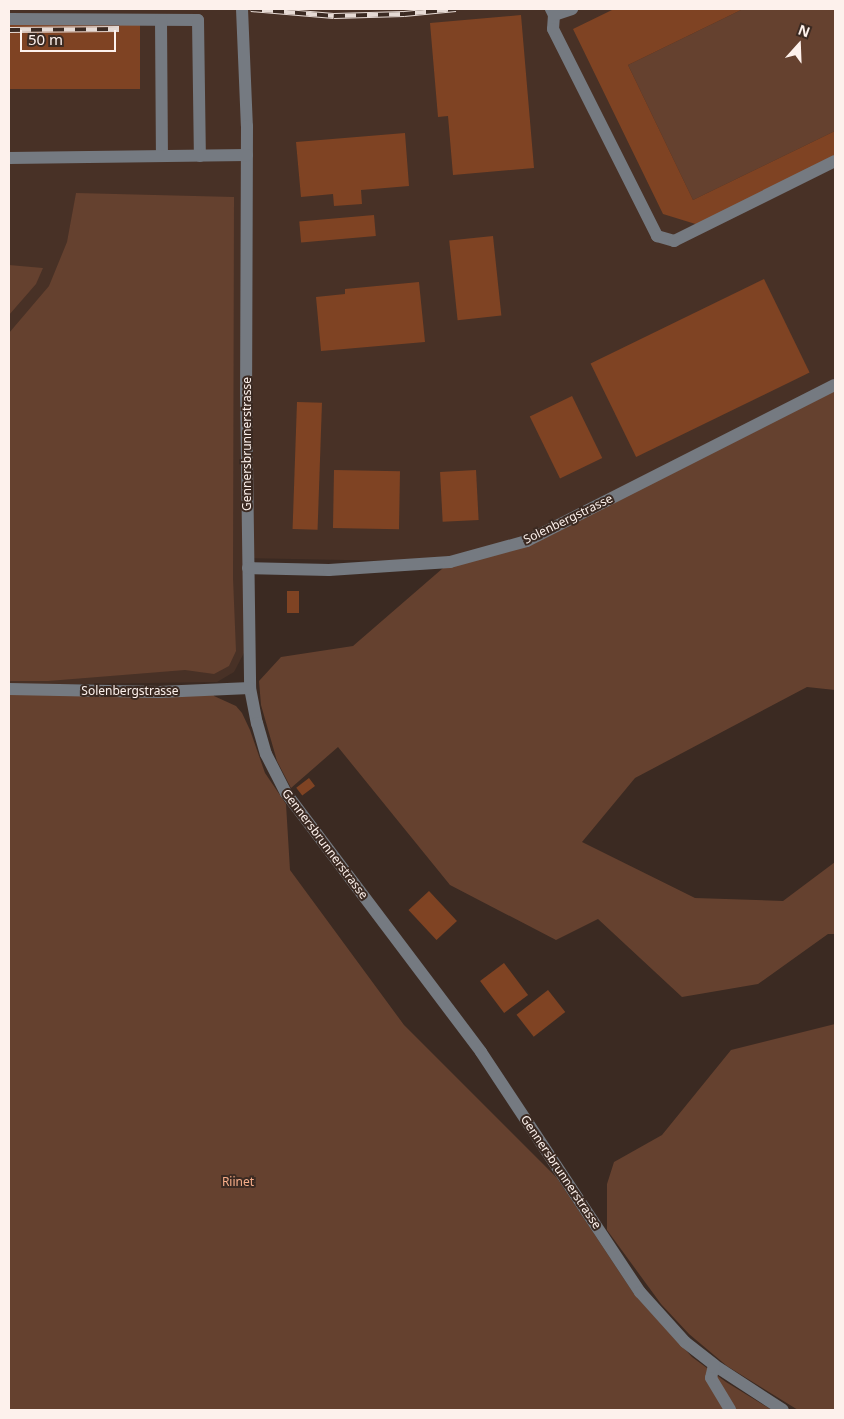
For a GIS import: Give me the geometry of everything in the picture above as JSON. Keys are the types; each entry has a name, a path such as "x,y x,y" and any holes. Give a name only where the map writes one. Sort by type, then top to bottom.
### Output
{"street":[{"name":"Gennersbrunnerstrasse","path":"242,9 247,155 250,688 266,754 286,793 481,1052 640,1292 680,1336 714,1366 783,1410"},
{"path":"572,9 552,12 553,29 657,236 674,241 835,161"},
{"path":"9,19 198,20 200,156"},
{"path":"161,20 162,156"},
{"path":"9,158 247,155"},
{"name":"Solenbergstrasse","path":"248,568 329,570 450,562 527,541 835,385"},
{"name":"Solenbergstrasse","path":"9,689 160,692 250,688"},
{"path":"714,1366 711,1372 715,1385 730,1410"}],"shaded area":[{"path":"9,9 835,9 835,385 527,541 450,562 247,558 245,651 234,672 217,682 9,685"}],"green space":[{"path":"743,9 835,9 835,131 693,200 628,65"},
{"path":"76,193 234,197 233,578 236,651 229,666 214,674 185,670 48,681 9,681 9,333 49,286 67,242"},
{"path":"9,265 43,268 36,284 9,315"},
{"path":"835,385 835,690 807,687 635,778 582,842 695,898 783,901 835,862 835,934 828,934 758,984 682,997 598,919 556,940 450,885 338,747 291,788 277,761 261,705 259,681 281,657 353,646 450,562 527,541"},
{"name":"Riinet","path":"9,689 212,690 214,696 236,706 242,713 250,730 265,773 286,804 290,870 404,1025 557,1178 634,1294 692,1357 726,1382 772,1410 9,1410"},
{"path":"835,1024 835,1410 798,1410 727,1366 689,1334 661,1304 607,1230 607,1184 614,1162 662,1135 731,1050"}],"building":[{"path":"614,9 743,9 628,65 693,200 835,131 835,162 702,226 663,214 573,29"},
{"path":"521,15 534,168 453,175 448,116 438,117 430,23"},
{"path":"9,24 140,24 140,89 9,89"},
{"path":"405,133 409,186 361,190 362,204 334,206 333,194 301,197 296,142"},
{"path":"374,215 376,236 301,242 299,222"},
{"path":"493,236 501,316 458,320 449,241"},
{"path":"764,279 810,372 636,457 591,364"},
{"path":"419,282 425,342 321,351 316,297 345,294 345,289"},
{"path":"572,396 602,458 560,479 530,417"},
{"path":"297,402 322,403 318,530 293,529"},
{"path":"334,470 400,471 399,529 333,528"},
{"path":"476,470 479,520 443,522 440,472"},
{"path":"287,591 299,591 299,613 287,613"},
{"path":"309,778 315,786 302,796 296,788"},
{"path":"429,891 457,921 436,940 409,910"},
{"path":"504,963 528,995 504,1013 480,981"},
{"path":"548,990 565,1012 534,1037 516,1015"}],"railway":[{"path":"251,9 334,16 404,14 456,9"},
{"path":"9,30 119,29"}]}
